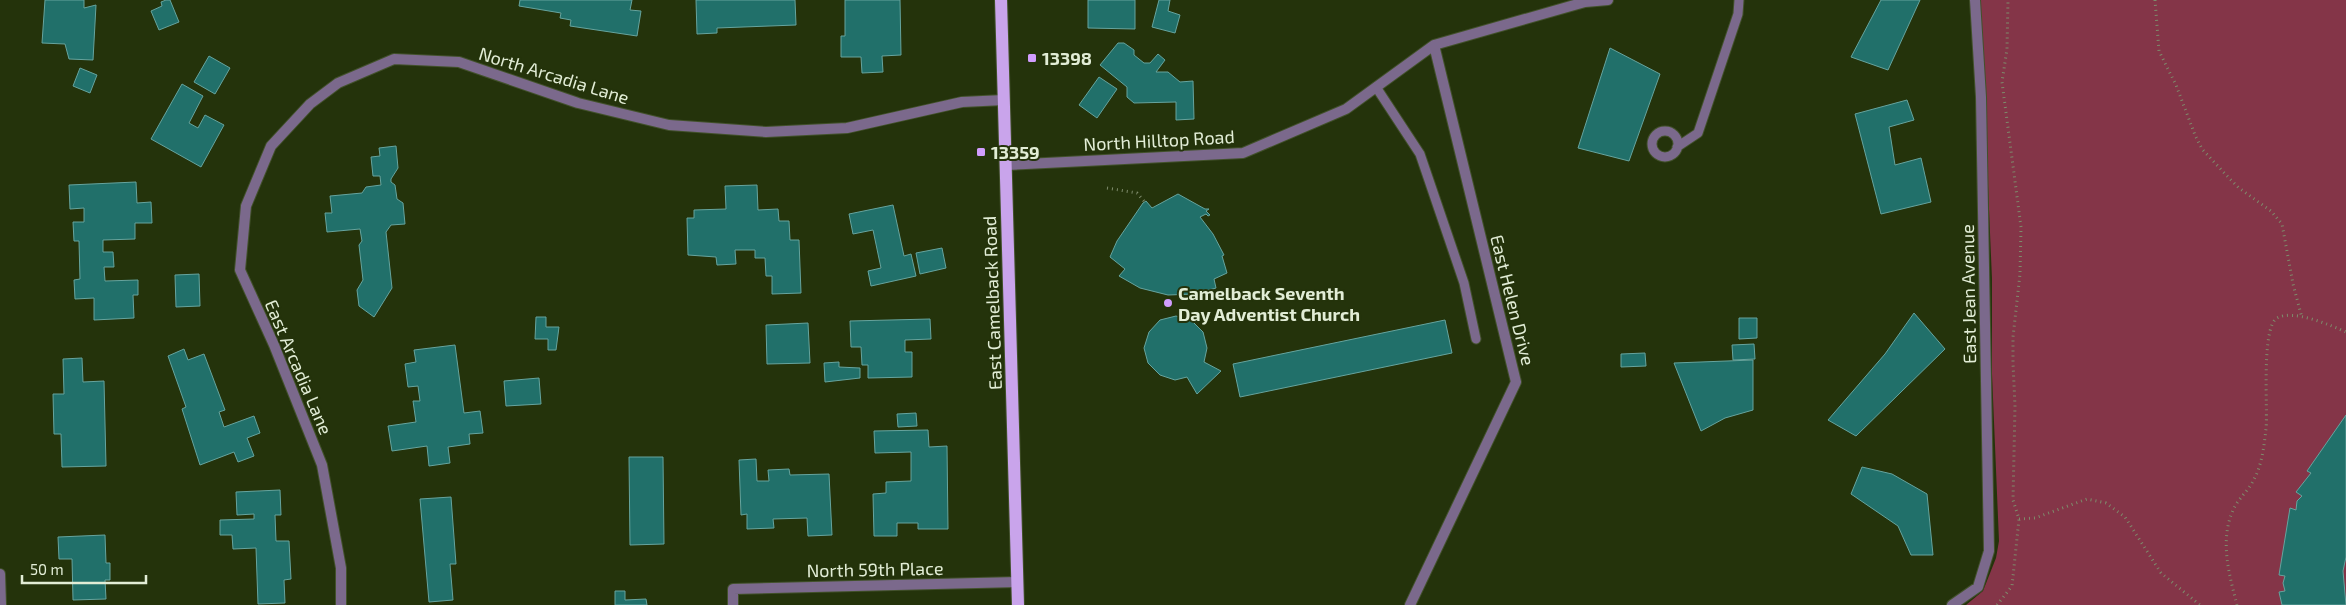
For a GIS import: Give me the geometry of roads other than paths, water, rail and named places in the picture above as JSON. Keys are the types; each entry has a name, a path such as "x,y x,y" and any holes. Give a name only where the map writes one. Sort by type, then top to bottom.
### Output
{"main road":[{"name":"East Camelback Road","path":"1001,0 1018,605"}],"street":[{"name":"North Hilltop Road","path":"1006,165 1243,153 1346,109 1434,44 1586,2 1608,0"},
{"name":"East Jean Avenue","path":"1952,605 1978,587 1989,551 1981,97 1975,0"},
{"name":"East Helen Drive","path":"1410,605 1516,382 1434,44"},
{"name":"North Arcadia Lane","path":"271,146 310,104 338,83 394,59 459,62 578,103 669,125 766,132 847,128 962,102 1004,100"},
{"name":"East Arcadia Lane","path":"271,146 246,206 240,270 274,345 322,465 341,568 341,605"},
{"path":"0,574 1,605"},
{"name":"North 59th Place","path":"734,605 733,589 1018,582"}],"lane":[{"path":"1677,147 1698,133 1738,14 1739,0"},
{"path":"1376,87 1420,154 1464,283 1476,339"}],"place":[{"name":"13398","path":"1032,58"},
{"name":"13359","path":"981,152"},
{"name":"Camelback Seventh Day Adventist Church","path":"1168,303"}]}
